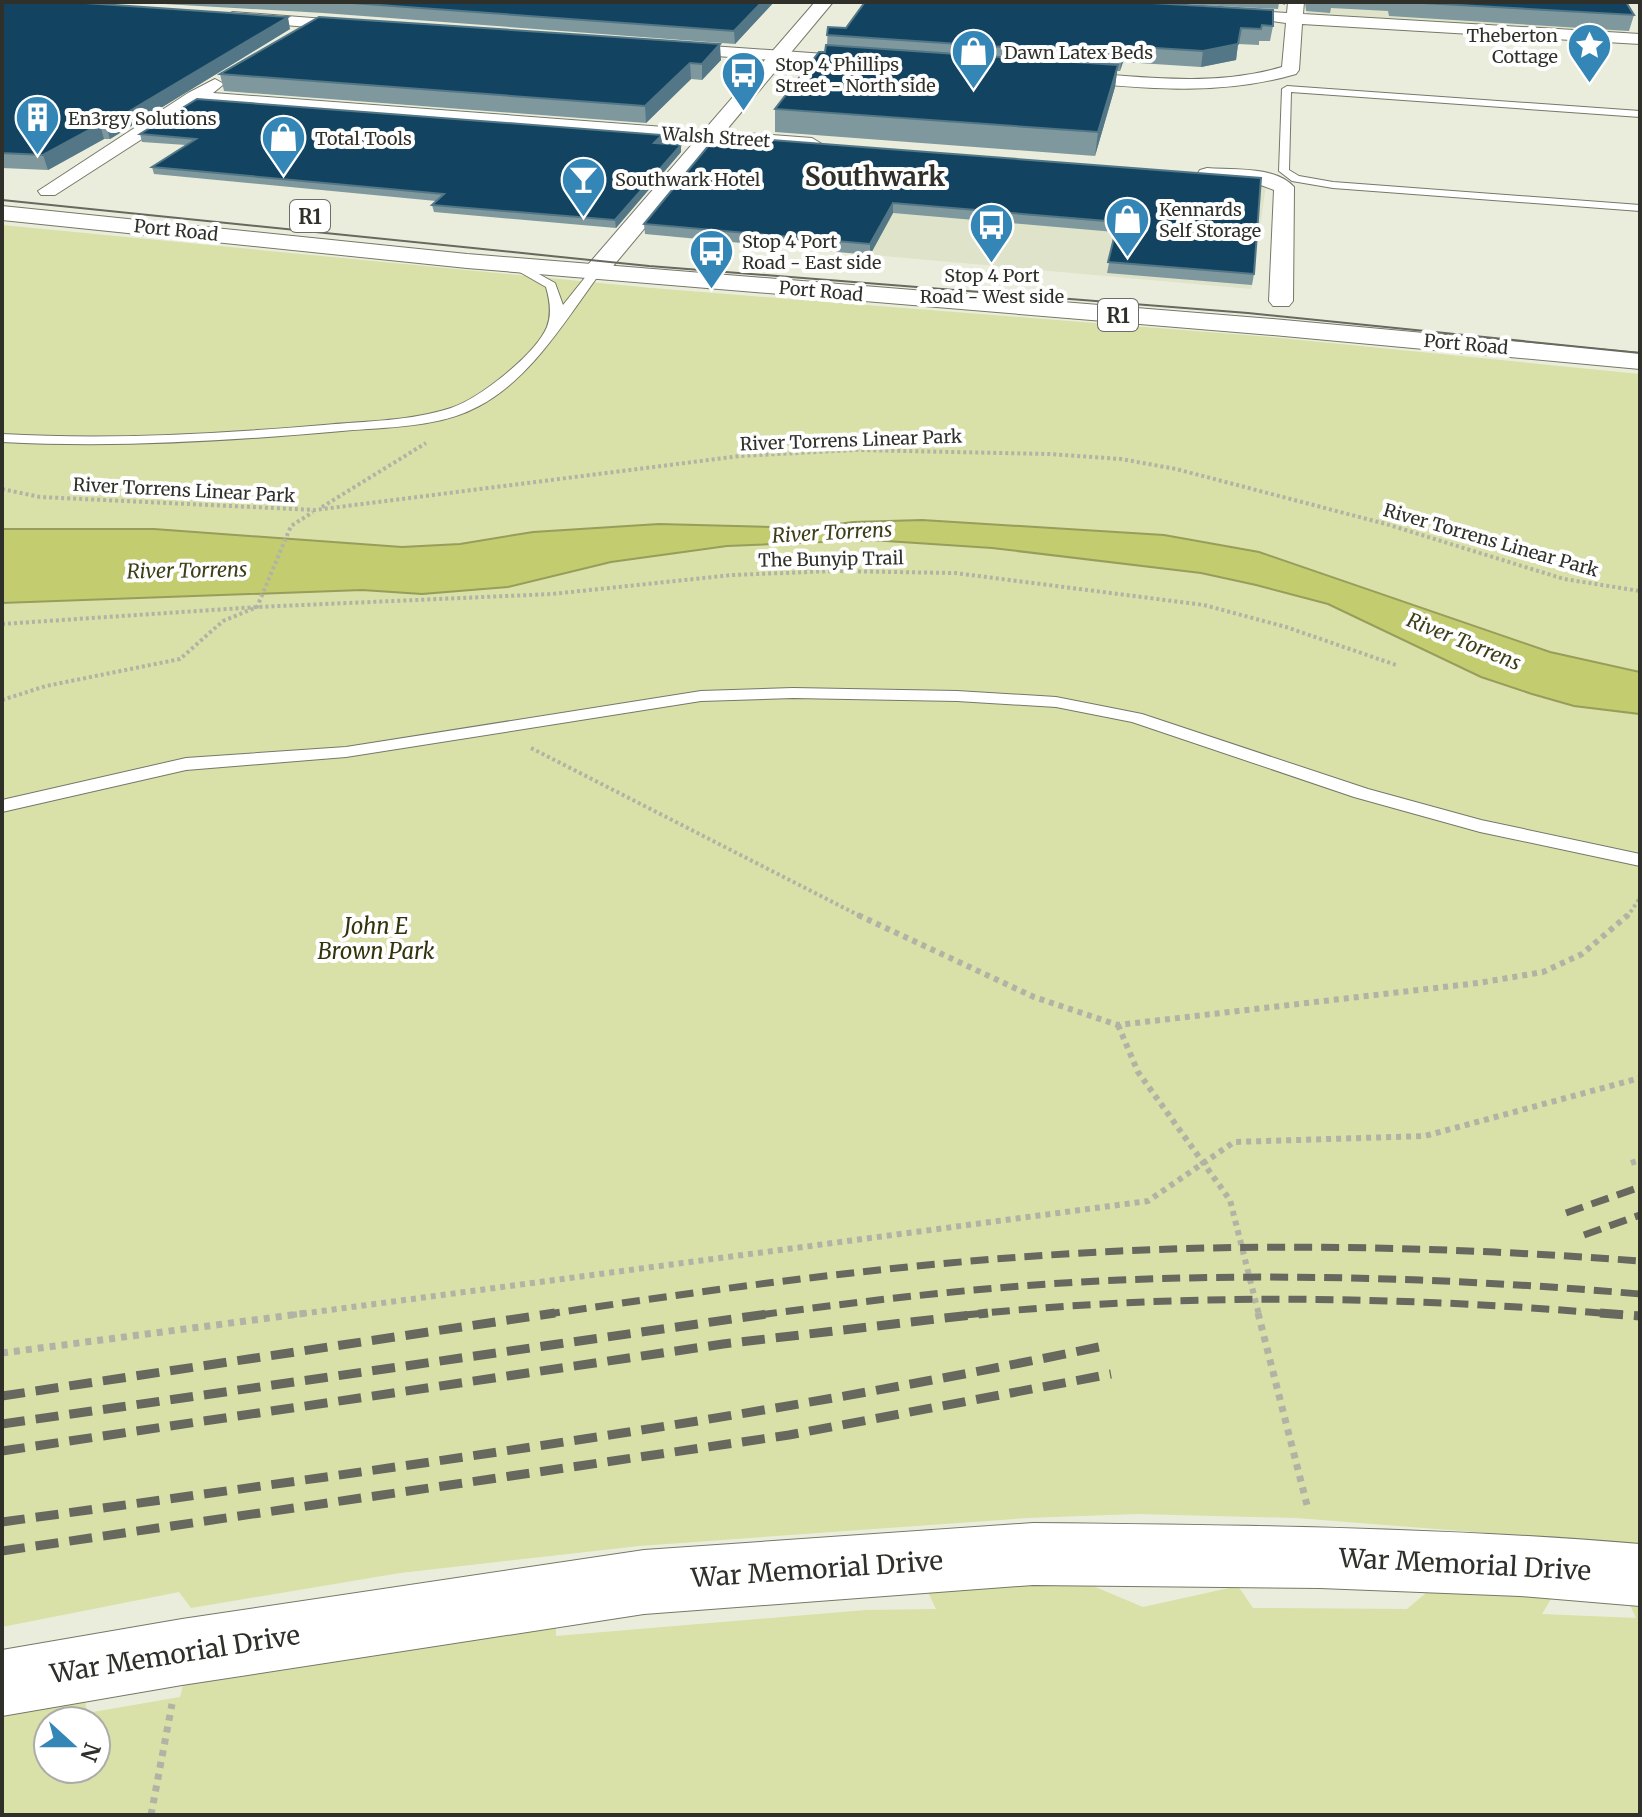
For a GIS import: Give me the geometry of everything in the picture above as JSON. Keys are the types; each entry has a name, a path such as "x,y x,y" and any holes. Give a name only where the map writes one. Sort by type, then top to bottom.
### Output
{"main road":[{"path":"595,272 824,2"},
{"path":"17,188 92,195"},
{"name":"Port Road","path":"2,213 515,265 1640,361"},
{"path":"589,242 647,247"},
{"path":"1249,298 1312,304"},
{"name":"War Memorial Drive","path":"2,1683 182,1652 644,1582 1033,1554 1320,1557 1520,1565 1640,1575"}],"street":[{"path":"291,39 341,9"},
{"path":"1253,16 1295,10 1640,39"},
{"path":"1046,74 1201,85 1229,84 1290,70 1295,10"},
{"path":"216,17 382,28"},
{"path":"651,47 891,64"},
{"path":"48,191 231,75"},
{"name":"Walsh Street","path":"194,97 840,146"},
{"path":"1183,172 1262,178 1284,187 1281,301"}],"lane":[{"path":"1640,114 1287,89 1284,171 1296,179 1333,185 1640,208"},
{"path":"515,265 551,285 557,314 549,330"},
{"path":"2,438 72,444 188,438 421,420 453,413 476,403 498,388 595,272"},
{"path":"2,806 186,764 346,752 701,696 808,693 1056,702 1149,722 1361,793 1465,822 1599,854 1640,860"}],"path":[{"path":"2,700 46,686 180,659 223,621 257,607 291,526 436,436 455,420 453,413"},
{"name":"River Torrens Linear Park","path":"2,489 40,497 315,510 740,456 882,450 1063,455 1121,459 1176,469 1386,524 1564,579 1640,591"},
{"name":"The Bunyip Trail","path":"2,624 257,607 552,594 732,575 835,571 955,573 1204,605 1286,627 1396,665"},
{"path":"497,730 824,898 1030,997 1072,1014 1118,1025 1478,983 1543,972 1582,954 1625,919 1640,898"},
{"path":"1118,1025 1138,1072 1230,1200 1320,1557"},
{"path":"2,1353 1148,1201 1234,1142 1425,1136 1640,1078"},
{"path":"1631,1163 1640,1160"},
{"path":"151,1815 182,1652"}],"shaded area":[{"path":"1305,2 1618,2 1626,35 1307,15"},
{"path":"717,154 1266,185 1252,285 1251,289 672,237"}],"green space":[{"name":"John E Brown Park","path":"2,225 652,288 1270,337 1640,374 1640,1545 1296,1518 1137,1514 1027,1518 639,1546 400,1573 191,1608 179,1592 2,1627"},
{"path":"1038,1563 1143,1607 1238,1586 1253,1608 1407,1609 1426,1593 1496,1576 1557,1589 1542,1614 1636,1618 1630,1605 1640,1607 1640,1815 2,1815 2,1669 78,1654 86,1705 32,1705 32,1785 112,1785 112,1709 180,1697 183,1685 556,1616 556,1636 866,1610 936,1609 925,1586"}],"water":[{"name":"River Torrens","path":"922,520 1164,535 1259,552 1550,652 1640,672 1640,714 1574,706 1481,677 1328,604 1256,585 1201,573 992,548 871,540 727,546 611,562 508,587 422,594 362,590 2,603 2,529 154,529 402,547 460,544 533,532 659,524 807,528 853,522"}],"building":[{"path":"2,2 71,2 288,17 106,125 100,124 43,155 2,153"},
{"path":"338,2 762,2 734,31"},
{"path":"865,2 1135,2 1273,10 1273,26 1241,28 1238,44 1203,51 1124,46 1122,55 827,35 828,27 846,28"},
{"path":"1405,2 1626,2 1634,15"},
{"path":"319,17 720,44 702,64 690,63 645,106 220,74"},
{"path":"826,45 1118,65 1098,132 775,109 819,52 825,52"},
{"path":"197,99 662,135 654,143 681,145 615,220 432,205 444,194 152,167 196,139 140,134"},
{"path":"759,139 1261,178 1254,274 1108,262 1118,222 893,203 870,244 644,224 709,145 750,148"}],"tram line":[{"path":"2,200 649,266 1248,313 1640,353"}],"railway":[{"path":"1566,1213 1640,1187"},
{"path":"1584,1235 1640,1215"},
{"path":"542,1315 830,1276 975,1261 1120,1251 1250,1247 1380,1248 1640,1261"},
{"path":"768,1314 984,1289 1185,1278 1380,1279 1510,1284 1640,1294"},
{"path":"987,1313 1129,1303 1294,1299 1459,1304 1623,1315"},
{"path":"2,1396 555,1313"},
{"path":"768,1314 774,1313"},
{"path":"2,1451 723,1344 987,1313"},
{"path":"965,1315 987,1313"},
{"path":"1600,1313 1640,1316"},
{"path":"2,1424 768,1314"},
{"path":"759,1315 768,1314"},
{"path":"2,1522 689,1422 1099,1347"},
{"path":"2,1551 789,1435 1111,1374"}],"place":[{"name":"Theberton Cottage","path":"1589,84"},
{"name":"Dawn Latex Beds","path":"973,91"},
{"name":"Stop 4 Phillips Street - North side","path":"744,113"},
{"name":"En3rgy Solutions","path":"37,157"},
{"name":"Total Tools","path":"284,177"},
{"name":"Southwark Hotel","path":"584,218"},
{"name":"Kennards Self Storage","path":"1128,258"},
{"name":"Stop 4 Port Road - West side","path":"992,264"},
{"name":"Stop 4 Port Road - East side","path":"711,290"}],"district":[{"name":"Southwark","path":"875,176"}]}
